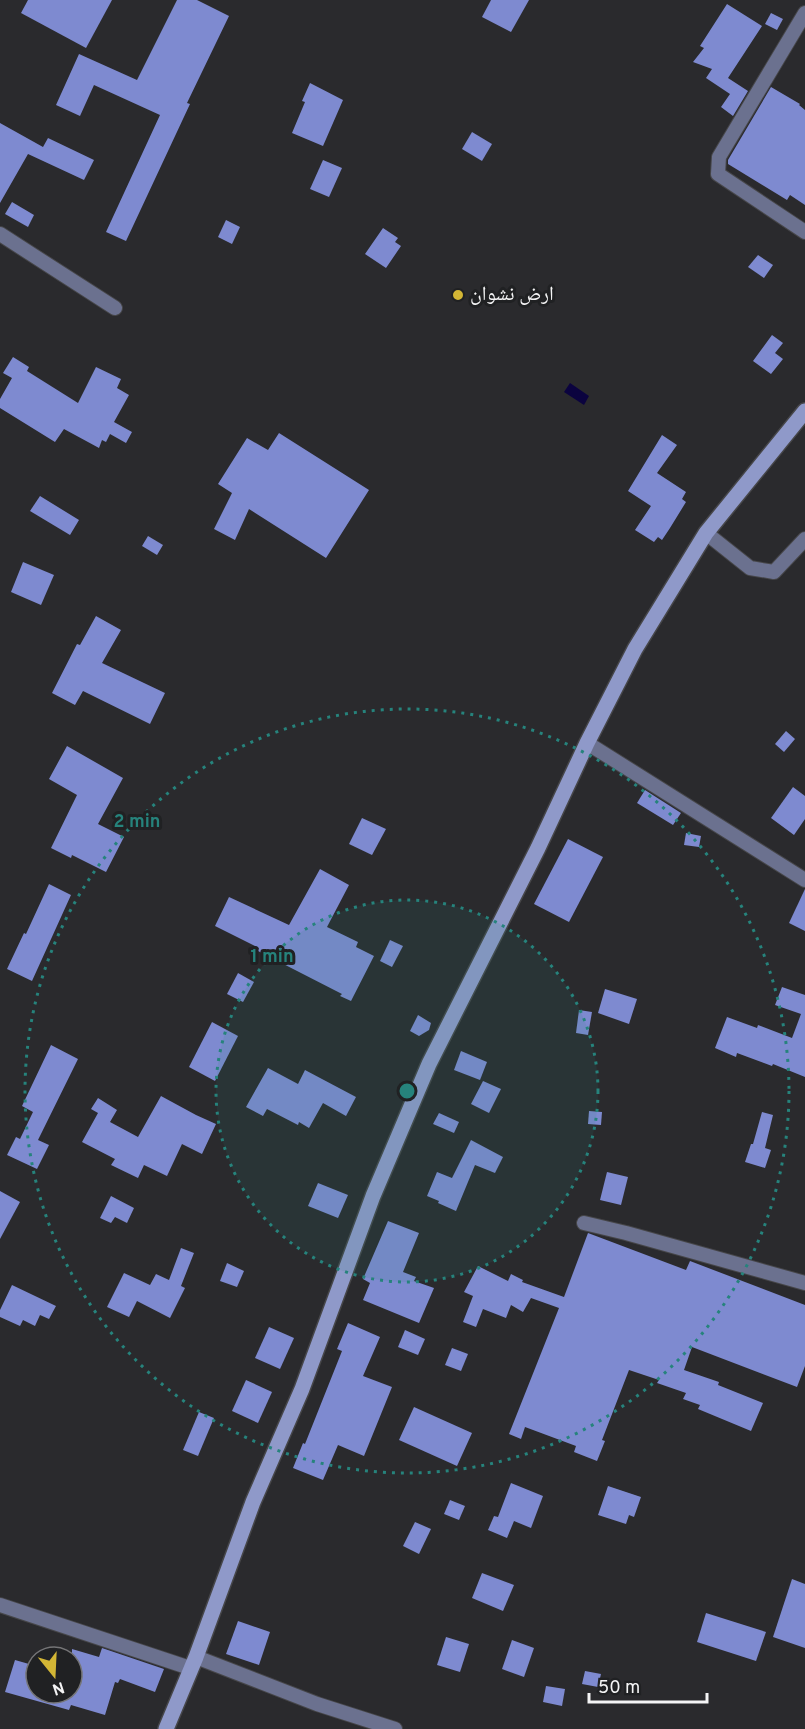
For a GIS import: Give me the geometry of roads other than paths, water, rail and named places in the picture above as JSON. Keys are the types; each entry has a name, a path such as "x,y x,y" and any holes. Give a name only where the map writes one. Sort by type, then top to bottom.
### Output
{"street":[{"path":"805,13 719,157 718,174 805,232"},
{"path":"0,234 115,308"},
{"path":"166,1729 253,1502 302,1389 373,1196 429,1064 538,849 587,743 635,649 706,533 805,411"},
{"path":"706,533 750,568 774,572 805,539"},
{"path":"587,743 805,880"},
{"path":"584,1223 805,1283"},
{"path":"0,1605 193,1663 395,1729"}],"place":[{"name":"ارض نشوان","path":"458,295"}]}
